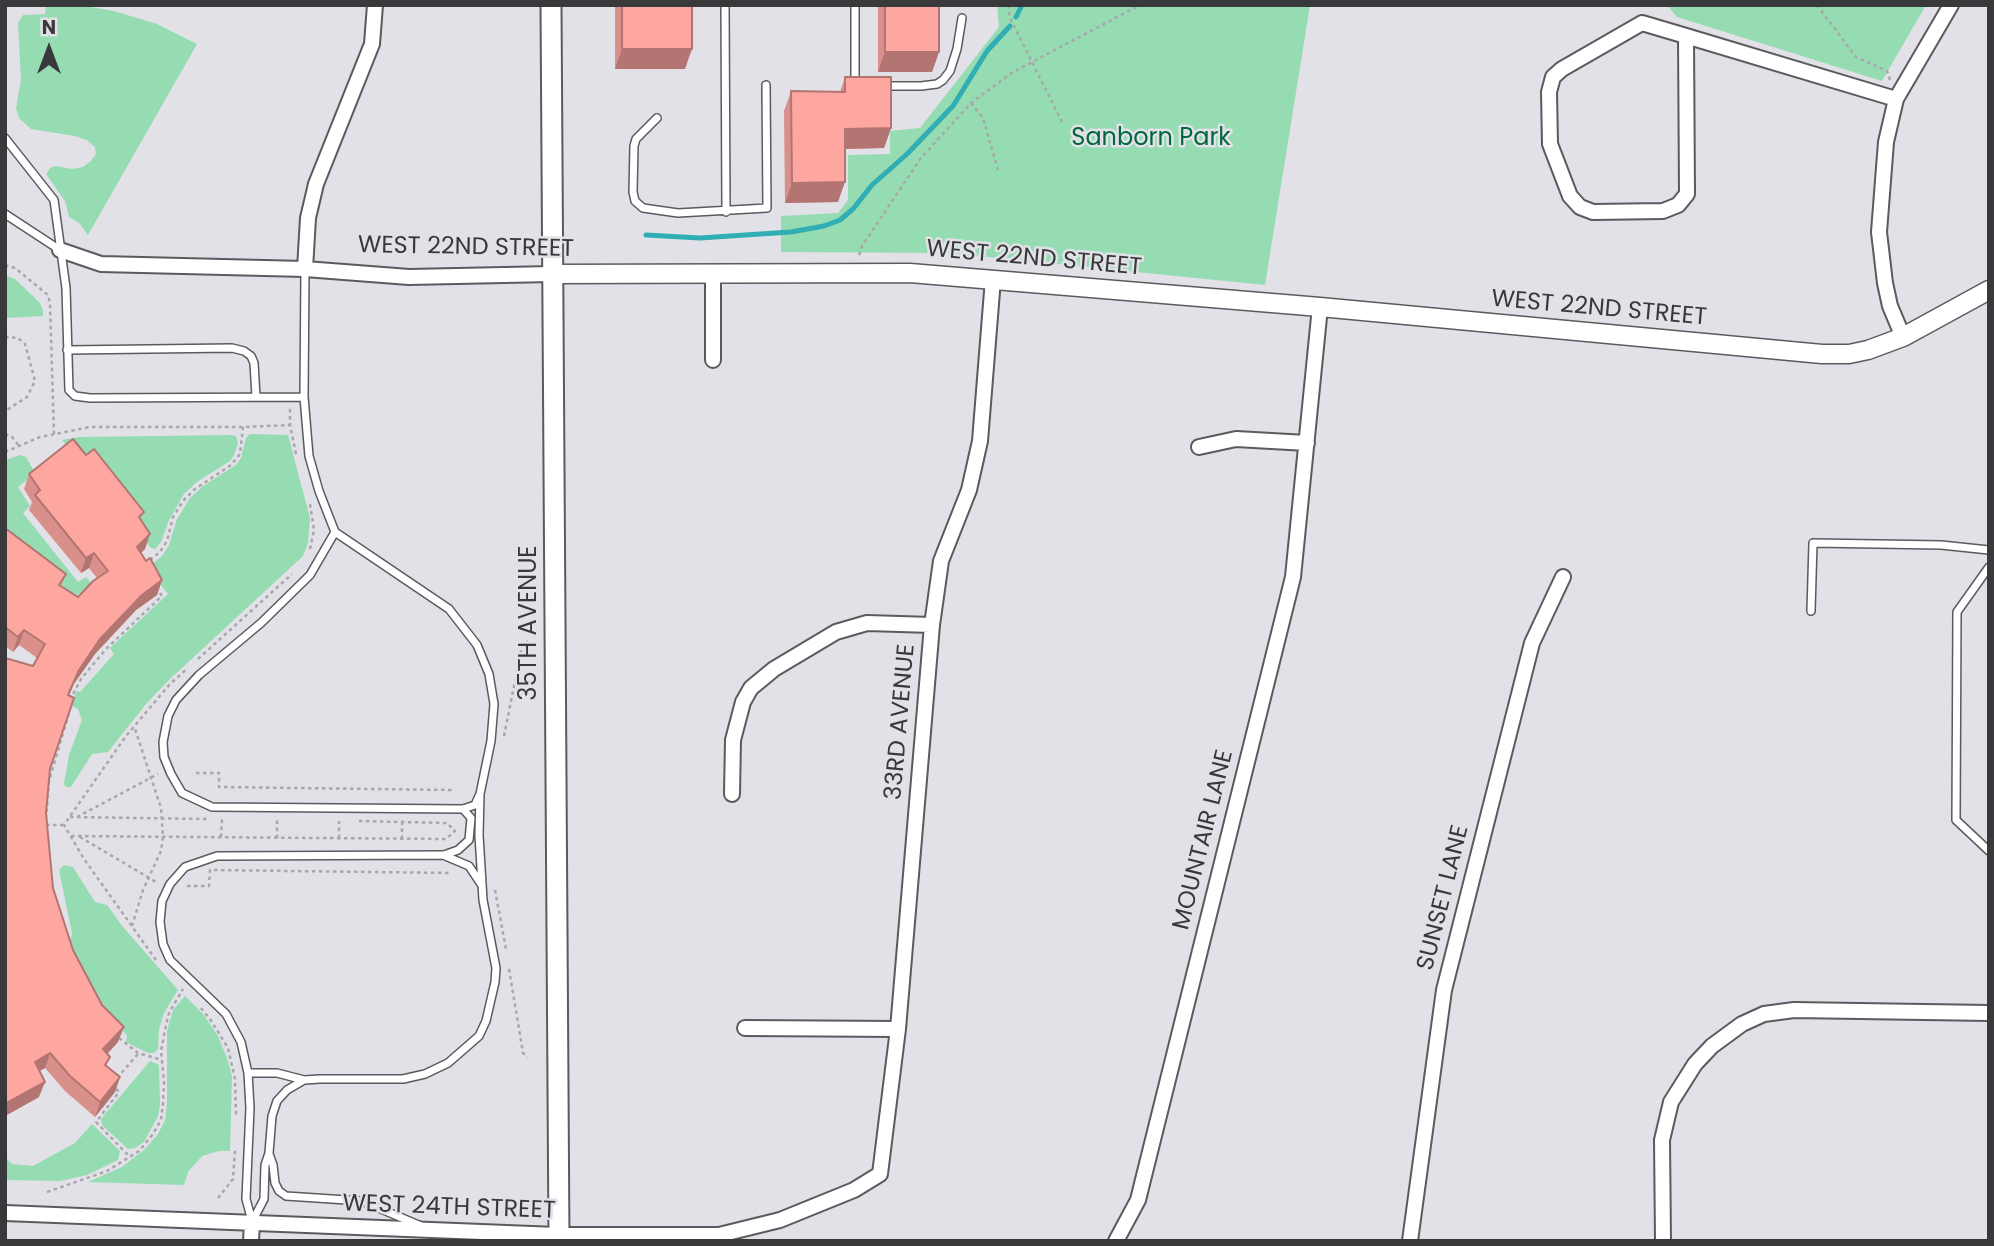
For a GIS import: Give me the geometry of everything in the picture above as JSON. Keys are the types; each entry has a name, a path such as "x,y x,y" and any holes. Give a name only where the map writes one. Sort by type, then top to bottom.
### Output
{"main road":[{"name":"35TH AVENUE","path":"551,5 559,1238"}],"street":[{"path":"305,269 308,218 316,184 372,44 375,5"},
{"path":"1903,337 1890,306 1879,232 1886,142 1896,99 1951,5"},
{"path":"1686,36 1687,194 1678,205 1663,211 1593,212 1580,207 1570,196 1550,144 1549,92 1553,77 1562,69 1642,23 1686,36 1896,99"},
{"name":"WEST 22ND STREET","path":"60,250 101,264 305,269 409,277 910,273 1321,307 1822,354 1849,354 1903,337 1989,290"},
{"path":"713,274 713,360"},
{"name":"33RD AVENUE","path":"880,1174 898,1029 932,625 941,561 969,490 980,441 993,279"},
{"name":"MOUNTAIR LANE","path":"1116,1241 1138,1200 1293,577 1321,307"},
{"path":"1199,447 1236,439 1307,443"},
{"name":"SUNSET LANE","path":"1410,1241 1444,990 1532,643 1563,576"},
{"path":"732,794 733,740 743,702 751,688 766,675 801,651 836,632 867,623 932,625"},
{"path":"1663,1241 1662,1140 1671,1102 1695,1064 1742,1024 1765,1014 1794,1010 1989,1013"},
{"path":"745,1028 898,1029"},
{"name":"WEST 24TH STREET","path":"5,1213 432,1230 559,1238 719,1235 780,1220 854,1190 880,1174"},
{"path":"251,1241 252,1222"}],"lane":[{"path":"724,5 726,212"},
{"path":"855,5 855,85 866,86"},
{"path":"877,86 921,86 937,84 943,80 950,71 957,49 962,18"},
{"path":"657,118 636,139 634,146 632,192 635,201 643,208 678,213 767,208 766,85"},
{"path":"5,138 54,200 66,288 67,381 69,390 75,396 304,397"},
{"path":"5,214 60,250"},
{"path":"248,1073 277,1073 304,1080 403,1079 425,1074 448,1063 479,1036 493,995 495,975 482,887 480,794 491,741 494,704 489,674 468,630 449,609 335,531 309,456 304,397 305,269"},
{"path":"67,350 232,348 251,356 254,363 256,397"},
{"path":"335,531 310,575 176,700 168,716 163,742 164,757 171,774 182,793 212,807 463,809 475,804 480,794"},
{"path":"1811,611 1813,543 1941,545 1989,550"},
{"path":"1989,567 1957,612 1956,820 1989,851"},
{"path":"252,1222 246,1199 250,1108 248,1073 241,1042 226,1014 170,960 163,944 160,922 162,901 170,884 185,867 217,856 443,855 458,850 469,839 471,818 463,809"},
{"path":"443,855 469,866 482,887"},
{"path":"252,1222 264,1199 265,1165 272,1116 277,1101 286,1090 304,1080"},
{"path":"268,1153 274,1165 275,1183 279,1191 286,1196 362,1201 432,1230"}],"path":[{"path":"1008,5 1010,18 1063,124"},
{"path":"859,256 862,246 921,158 971,103 1013,72 1140,5"},
{"path":"1817,5 1856,57 1887,71 1896,99"},
{"path":"971,103 984,118 998,170"},
{"path":"5,265 15,268 48,295 54,434"},
{"path":"5,337 18,338 24,344 35,381 27,397 5,411"},
{"path":"5,452 54,434 90,427 290,425"},
{"path":"143,565 160,552 167,541 173,517 183,501 195,489 231,465 240,454 243,427"},
{"path":"5,434 12,437 19,446"},
{"path":"64,825 45,825 49,781 70,710 66,708 81,679 106,649 162,596 156,586"},
{"path":"504,739 522,646 528,640"},
{"path":"131,927 160,851 163,836 161,807 134,726"},
{"path":"195,773 219,773 219,787 455,790"},
{"path":"77,817 158,774"},
{"path":"221,837 222,819"},
{"path":"277,820 277,838"},
{"path":"339,821 339,838"},
{"path":"402,822 402,839"},
{"path":"71,836 446,839 455,831"},
{"path":"77,836 156,882"},
{"path":"187,886 209,886 210,870 456,873"},
{"path":"494,884 523,1053 528,1057"},
{"path":"47,1192 107,1171 130,1157 153,1134 161,1120 163,1036 169,1013 183,989"},
{"path":"118,1037 138,1054 162,1060"},
{"path":"130,1157 96,1122 119,1092 112,1085 138,1054"}],"green space":[{"path":"46,5 85,6 114,11 157,24 197,44 88,235 79,223 69,217 65,201 46,174 50,168 56,166 72,169 83,167 96,154 95,147 87,140 75,136 31,129 19,118 16,108 21,80 18,23 23,15 45,14"},
{"name":"Sanborn Park","path":"997,5 1310,5 1265,285 948,253 781,252 781,216 838,213 848,200 848,155 890,154 890,131 920,128 999,27"},
{"path":"1667,5 1926,5 1882,81 1677,17"},
{"path":"5,275 15,279 39,302 43,316 5,318"},
{"path":"250,434 288,435 310,518 308,543 303,556 170,679 146,704 108,752 92,754 71,787 66,787 64,784 69,755 82,720 78,709 70,705 77,691 80,692 114,654 110,648 168,594 151,572 151,565 162,556 169,545 177,519 190,498 203,486 236,465"},
{"path":"236,436 238,443 230,461 197,482 184,494 155,549 151,548 62,440 79,437"},
{"path":"20,455 26,457 35,473 18,487 30,506 23,513 78,582 86,577 92,584 69,601 62,594 65,588 5,543 5,460"},
{"path":"64,865 73,867 95,902 107,905 178,990 164,1013 159,1029 158,1049 154,1053 148,1053 126,1042 127,1036 93,991 90,992 70,944 72,933 59,870"},
{"path":"185,996 204,1015 218,1036 227,1058 232,1076 230,1151 202,1156 188,1172 184,1185 88,1182 122,1167 145,1149 158,1134 165,1120 167,1104 167,1031 173,1010"},
{"path":"150,1061 159,1065 158,1116 144,1142 128,1149 102,1125 101,1119"},
{"path":"92,1124 120,1151 118,1160 87,1175 60,1181 5,1180 5,1157 12,1164 33,1166 75,1143"}],"building":[{"path":"622,5 692,5 692,49 622,49"},
{"path":"885,5 939,5 939,52 885,52"},
{"path":"845,77 891,77 891,128 845,129 845,182 792,183 791,91 845,92"},
{"path":"73,439 86,455 94,449 144,512 139,517 150,534 137,547 146,561 150,558 162,580 142,595 100,639 79,670 68,695 74,698 50,769 46,813 53,888 73,950 102,1005 124,1027 103,1049 110,1057 105,1065 120,1077 100,1102 70,1076 50,1053 35,1062 45,1082 5,1104 5,658 33,666 45,644 24,630 18,637 5,627 5,528 66,574 59,585 78,597 93,581 108,571 94,553 86,558 35,495 40,490 29,474"}],"waterway":[{"path":"1016,17 1022,5"},
{"path":"646,235 700,238 791,232 840,220 953,106 987,51 1010,26"}]}
